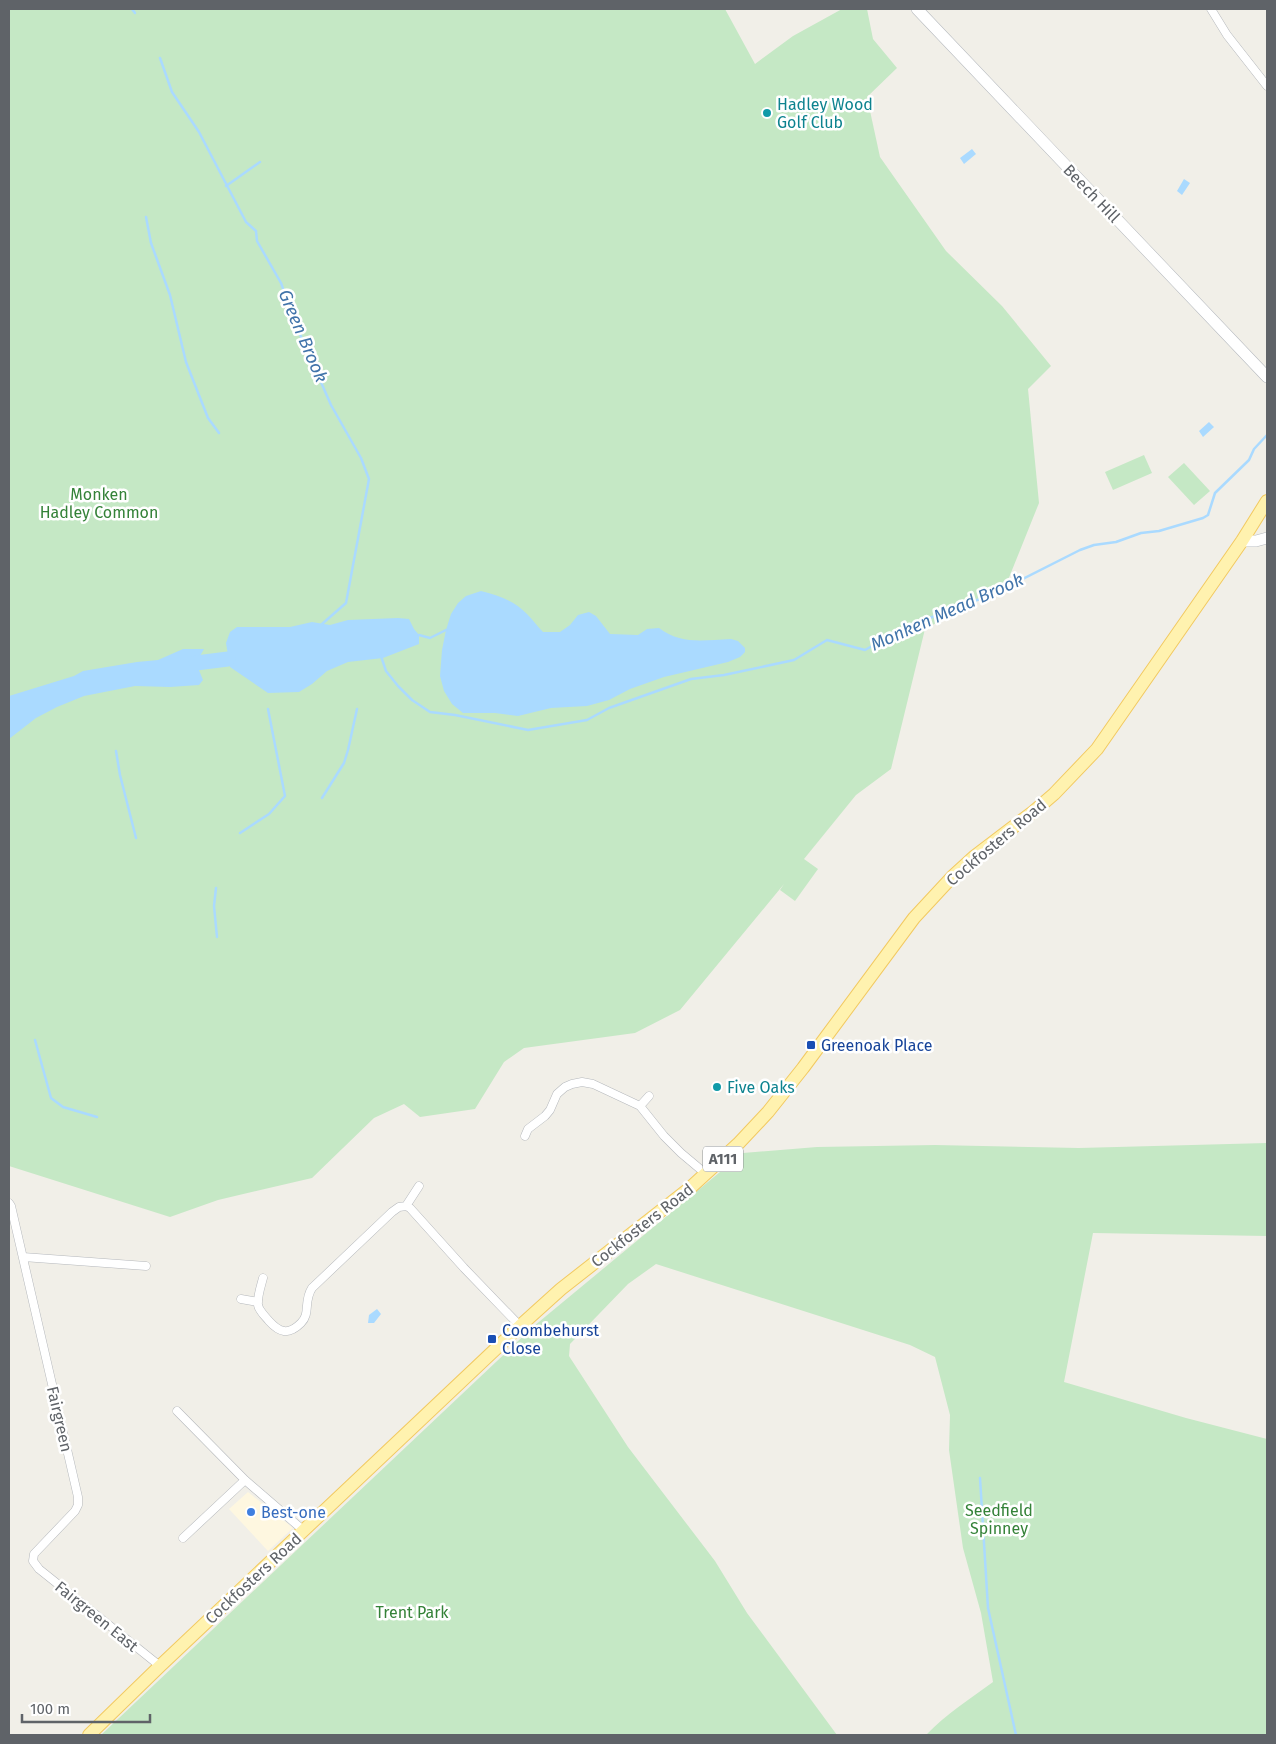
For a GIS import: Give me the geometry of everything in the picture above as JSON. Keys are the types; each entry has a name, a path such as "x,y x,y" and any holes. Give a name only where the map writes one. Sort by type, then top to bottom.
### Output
{"main road":[{"name":"Cockfosters Road","path":"88,1735 520,1326 561,1289 671,1204 738,1144 785,1091 933,896 974,856 1054,794 1097,748 1242,542 1267,501"}],"street":[{"name":"Beech Hill","path":"917,9 1267,377"},
{"path":"1211,9 1227,36 1267,86"},
{"path":"1242,542 1267,538"},
{"path":"526,1136 528,1129 550,1110 557,1094 572,1084 582,1082 593,1084 640,1106 664,1136 706,1174"},
{"path":"640,1106 649,1096"},
{"path":"406,1206 419,1186"},
{"name":"Fairgreen","path":"9,1203 78,1497 78,1505 75,1511 34,1554 35,1566"},
{"path":"263,1278 258,1302 264,1315 277,1330 282,1332 294,1329 305,1318 307,1294 312,1288 392,1212 399,1207 406,1206 410,1208 520,1326"},
{"path":"23,1257 146,1266"},
{"path":"241,1299 258,1302"},
{"path":"177,1411 245,1480 303,1530"},
{"path":"183,1538 245,1480"},
{"name":"Fairgreen East","path":"35,1566 160,1666"}],"shaded area":[{"path":"248,1492 293,1528 268,1551 229,1509"}],"green space":[{"name":"Monken Hadley Common","path":"9,9 725,9 755,64 793,36 842,9 867,9 873,39 897,68 867,97 880,157 946,251 1002,306 1051,366 1028,389 1039,503 1006,585 925,629 891,769 856,795 804,859 818,869 795,901 780,890 784,884 680,1010 635,1033 524,1048 504,1062 475,1109 420,1117 404,1104 374,1118 312,1178 218,1200 170,1217 9,1166"},
{"path":"1144,455 1152,473 1113,490 1105,472"},
{"path":"1184,463 1210,491 1194,505 1168,477"},
{"path":"1267,1143 1267,1236 1093,1233 1064,1382 1186,1418 1267,1439 1267,1735 926,1735 950,1713 993,1682 981,1613 963,1548 949,1450 950,1415 935,1357 910,1345 656,1264 628,1284 570,1344 569,1356 628,1447 715,1561 747,1613 837,1735 101,1735 534,1326 743,1153 817,1147 935,1145 1079,1148"}],"water":[{"path":"972,149 976,154 964,164 960,158"},
{"path":"1184,179 1190,183 1182,195 1177,191"},
{"path":"1209,422 1214,427 1203,437 1199,431"},
{"path":"481,591 517,605 543,632 560,632 570,625 578,615 589,612 596,616 610,634 638,635 647,629 659,628 676,637 685,639 731,639 738,641 745,648 745,652 740,657 728,662 664,677 630,689 609,700 587,706 551,708 518,716 495,713 463,713 452,704 444,691 440,676 442,650 451,614 458,603 466,596"},
{"path":"409,619 419,635 419,644 383,658 348,662 327,671 299,692 268,693 230,667 226,643 230,632 237,627 290,627 312,622 330,625 348,620"},
{"path":"183,649 204,649 196,663 203,680 199,685 170,687 135,686 84,696 36,718 9,739 9,696 74,676 83,671 158,660"},
{"path":"377,1309 381,1314 374,1323 368,1323 369,1315"}],"waterway":[{"name":"Green Brook","path":"132,9 135,13"},
{"name":"Green Brook","path":"160,58 172,92 199,132 246,222 256,231 257,241 281,283 299,332 331,405 361,458 369,479 346,603 322,624"},
{"path":"226,186 260,162"},
{"path":"146,217 151,243 170,295 186,362 208,418 219,433"},
{"name":"Monken Mead Brook","path":"381,656 386,671 398,686 412,700 430,712 455,715 528,730 587,720 609,708 691,679 724,675 794,660 827,640 865,650 906,627 993,594 1080,550 1094,545 1116,542 1141,533 1159,531 1203,518 1208,515 1215,493 1249,460 1254,449 1267,435"},
{"path":"419,635 430,638 446,630"},
{"path":"196,663 228,659"},
{"path":"240,833 269,814 285,796 268,709"},
{"path":"322,798 344,763 357,709"},
{"path":"116,751 136,838"},
{"path":"216,888 214,906 217,937"},
{"path":"35,1040 51,1098 63,1107 97,1117"},
{"path":"980,1478 988,1608 1016,1735"}],"place":[{"name":"Hadley Wood Golf Club","path":"767,113"},
{"name":"Greenoak Place","path":"811,1045"},
{"name":"Five Oaks","path":"717,1087"},
{"name":"Coombehurst Close","path":"492,1339"},
{"name":"Best-one","path":"251,1512"}],"park label":[{"name":"Seedfield Spinney","path":"999,1519"},
{"name":"Trent Park","path":"412,1612"}]}
